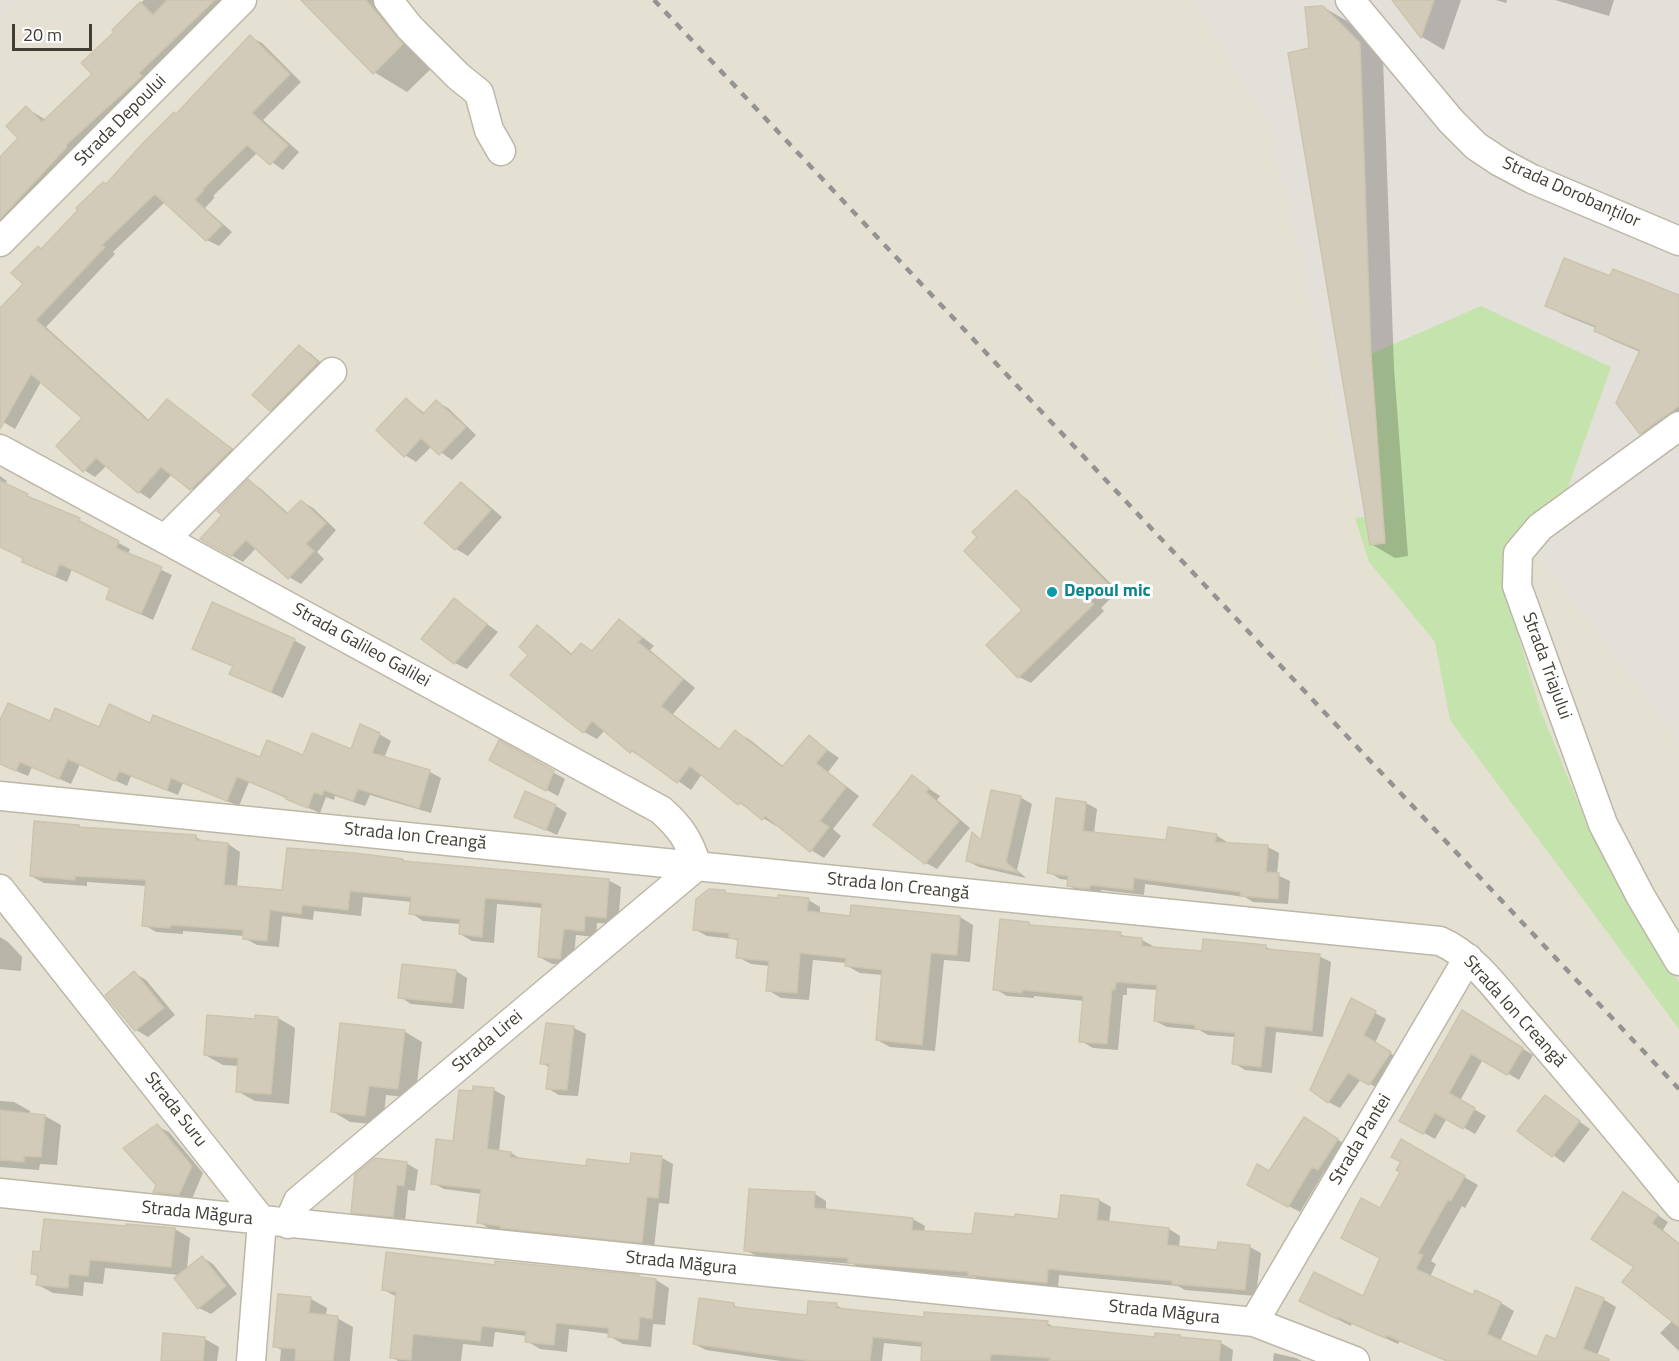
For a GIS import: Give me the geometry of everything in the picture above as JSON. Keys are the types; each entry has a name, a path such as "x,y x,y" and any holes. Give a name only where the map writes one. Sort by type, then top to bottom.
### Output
{"street":[{"name":"Strada Depoului","path":"0,242 242,0"},
{"path":"388,0 410,28 458,76 479,93 489,130 501,151"},
{"name":"Strada Dorobanților","path":"1350,0 1451,121 1476,146 1532,179 1679,241"},
{"path":"165,540 332,372"},
{"name":"Strada Triajului","path":"1679,426 1540,527 1518,553 1517,586 1604,824 1641,897 1679,961"},
{"name":"Strada Galileo Galilei","path":"0,449 661,810 677,825 689,842 697,867"},
{"name":"Strada Ion Creangă","path":"0,796 1440,941 1455,948 1468,958 1602,1110 1679,1206"},
{"name":"Strada Lirei","path":"275,1222 697,867"},
{"name":"Strada Suru","path":"0,890 275,1222"},
{"name":"Strada Pantei","path":"1254,1322 1468,958"},
{"name":"Strada Măgura","path":"0,1193 1254,1322 1355,1361"},
{"path":"251,1361 275,1222"}],"shaded area":[{"path":"0,0 1192,0 1268,125 1362,523 1513,524 1679,742 1679,1361 0,1361"},
{"path":"0,0 22,0 0,21"},
{"path":"1192,0 1679,0 1679,742 1513,524 1362,523 1268,125"}],"green space":[{"path":"1481,306 1611,367 1563,501 1525,521 1504,546 1502,581 1540,709 1591,834 1679,982 1679,1029 1450,720 1435,642 1369,562 1355,518 1382,515 1371,354"}],"building":[{"path":"167,0 215,0 139,73 142,76 66,145 67,147 0,219 0,157 18,138 6,126 26,106 42,122 92,74 81,63 114,32 112,30 140,2 153,15"},
{"path":"301,0 366,0 403,44 373,74"},
{"path":"1392,0 1434,0 1421,38"},
{"path":"1323,6 1360,43 1371,354 1385,543 1370,545 1288,53 1309,48 1305,7"},
{"path":"250,35 290,74 252,113 288,145 270,165 247,145 203,189 195,200 222,225 206,241 155,194 102,245 105,247 36,320 148,421 167,399 232,449 190,490 161,467 138,493 96,458 83,472 56,446 82,418 31,374 0,429 0,308 23,284 11,273 38,246 41,249 78,210 76,208 103,182 106,184 143,143 174,112 176,114"},
{"path":"1564,258 1610,276 1613,269 1679,295 1679,406 1640,434 1616,403 1640,350 1594,331 1596,326 1545,306"},
{"path":"299,345 318,362 270,411 252,395"},
{"path":"406,398 423,414 436,400 466,427 439,455 421,438 404,457 376,430"},
{"path":"248,479 287,514 301,500 326,523 306,544 314,551 288,579 246,540 231,556 200,539 222,515 217,511"},
{"path":"0,481 28,494 27,496 80,518 79,521 119,541 116,548 162,567 141,614 106,599 110,588 60,564 55,576 22,562 23,558 0,547"},
{"path":"461,482 491,510 455,550 424,523"},
{"name":"Depoul mic","path":"1016,490 1108,584 1090,601 1094,604 1018,678 986,645 1022,610 964,551 977,537 972,532"},
{"path":"454,598 487,624 454,664 421,639"},
{"path":"212,602 295,639 271,692 229,674 233,666 192,649"},
{"path":"619,619 642,638 638,642 683,679 661,706 719,750 735,730 782,767 809,735 827,750 816,763 846,787 820,821 829,827 810,852 765,816 762,820 740,802 738,805 690,766 677,783 632,750 630,753 592,721 583,733 510,675 528,655 519,647 537,625 571,655 581,643 592,651"},
{"path":"8,703 50,721 55,708 99,727 109,704 150,723 153,715 260,757 267,740 303,755 312,733 351,749 360,724 380,733 372,753 430,770 419,808 358,789 353,801 324,790 322,795 314,792 308,808 237,777 227,801 171,778 167,790 119,771 115,781 68,759 59,779 20,762 16,771 0,764 0,720"},
{"path":"499,740 554,771 546,791 489,760"},
{"path":"912,775 929,788 926,792 959,821 925,864 873,825"},
{"path":"991,790 1021,796 1006,862 1019,873 966,861 972,832 981,840"},
{"path":"525,791 556,805 546,830 514,817"},
{"path":"1056,798 1086,802 1083,831 1166,840 1168,827 1217,834 1215,842 1268,845 1266,872 1279,873 1278,899 1240,896 1241,892 1134,878 1133,890 1090,885 1089,889 1067,886 1068,876 1047,873"},
{"path":"34,821 79,825 79,827 196,835 196,840 228,843 224,885 282,890 287,848 354,853 403,859 403,861 609,879 606,918 585,916 584,931 564,929 560,959 538,957 542,903 485,898 482,937 459,934 460,919 409,914 411,897 350,891 348,910 302,905 301,914 270,910 267,941 243,939 243,930 171,925 170,928 142,926 146,880 75,876 75,880 30,876"},
{"path":"709,889 725,890 725,893 778,898 778,895 809,898 807,911 850,916 851,905 960,916 957,955 931,953 922,1045 876,1040 882,970 845,966 846,958 800,953 797,993 766,991 769,961 736,958 738,939 729,938 729,933 693,930 696,899"},
{"path":"1000,919 1029,922 1029,925 1121,932 1120,936 1142,938 1142,946 1202,951 1203,939 1266,945 1266,949 1320,954 1312,1031 1265,1026 1261,1067 1232,1064 1235,1033 1195,1029 1195,1025 1154,1021 1157,985 1116,982 1115,990 1112,989 1107,1044 1079,1042 1083,996 1023,990 1022,993 993,990"},
{"path":"402,964 456,970 452,1003 398,998"},
{"path":"134,971 164,1008 135,1031 105,995"},
{"path":"1351,998 1376,1011 1364,1035 1391,1052 1369,1085 1348,1073 1328,1103 1310,1090"},
{"path":"1462,1010 1523,1048 1507,1075 1471,1054 1449,1093 1475,1108 1463,1129 1435,1113 1423,1134 1399,1121"},
{"path":"207,1015 255,1019 255,1015 278,1017 271,1094 236,1092 238,1058 204,1055"},
{"path":"340,1023 405,1030 398,1089 369,1086 365,1116 331,1112"},
{"path":"546,1023 574,1026 567,1090 546,1089 549,1064 540,1064"},
{"path":"473,1086 494,1088 487,1149 511,1152 510,1157 586,1166 587,1159 630,1164 631,1153 662,1156 658,1198 647,1197 642,1243 500,1228 500,1226 477,1223 481,1189 431,1184 436,1139 453,1141 459,1090 473,1091"},
{"path":"1545,1095 1580,1121 1552,1157 1517,1131"},
{"path":"0,1110 45,1115 41,1157 24,1156 24,1162 0,1160"},
{"path":"1304,1117 1338,1139 1318,1170 1312,1167 1288,1207 1247,1185 1257,1164 1269,1171"},
{"path":"157,1124 192,1166 179,1195 153,1192 156,1185 123,1148"},
{"path":"1401,1139 1465,1176 1451,1201 1448,1200 1418,1253 1423,1255 1416,1269 1473,1295 1475,1290 1501,1302 1487,1334 1537,1357 1546,1335 1556,1339 1576,1287 1604,1298 1583,1349 1609,1359 1609,1361 1447,1361 1386,1335 1385,1338 1338,1317 1337,1319 1299,1301 1314,1272 1363,1296 1380,1258 1341,1238 1361,1198 1380,1208 1400,1172 1396,1170 1401,1162 1391,1157"},
{"path":"375,1158 407,1162 404,1186 397,1185 393,1217 351,1213 355,1174"},
{"path":"749,1189 815,1192 814,1208 913,1218 912,1230 972,1234 975,1213 1015,1217 1015,1214 1058,1219 1061,1195 1099,1199 1097,1220 1169,1228 1167,1245 1217,1250 1218,1242 1250,1245 1245,1290 1048,1269 1047,1283 968,1275 968,1272 848,1263 848,1258 744,1251"},
{"path":"1623,1192 1658,1215 1652,1223 1679,1244 1679,1327 1622,1282 1634,1267 1591,1239"},
{"path":"44,1219 175,1228 171,1267 90,1260 88,1276 69,1274 68,1288 36,1285 38,1275 31,1274 33,1251 40,1252"},
{"path":"386,1252 495,1265 495,1261 639,1275 639,1277 656,1279 652,1319 640,1317 638,1340 608,1337 609,1328 556,1323 554,1345 525,1342 526,1331 482,1326 480,1341 413,1334 411,1360 390,1358 396,1292 382,1290"},
{"path":"202,1256 226,1286 198,1309 174,1278"},
{"path":"278,1294 311,1297 309,1313 338,1316 333,1361 295,1361 296,1349 273,1347"},
{"path":"699,1298 734,1303 734,1307 807,1315 808,1301 837,1303 836,1308 924,1317 924,1312 1048,1321 1047,1326 1155,1337 1155,1333 1180,1335 1180,1337 1221,1341 1219,1361 1049,1361 1050,1358 991,1354 990,1361 921,1361 922,1342 873,1337 870,1361 812,1361 693,1344"},
{"path":"163,1333 205,1337 203,1361 161,1361"}],"railway":[{"path":"654,0 1679,1089"}],"place":[{"name":"Depoul mic","path":"1052,592"}]}
